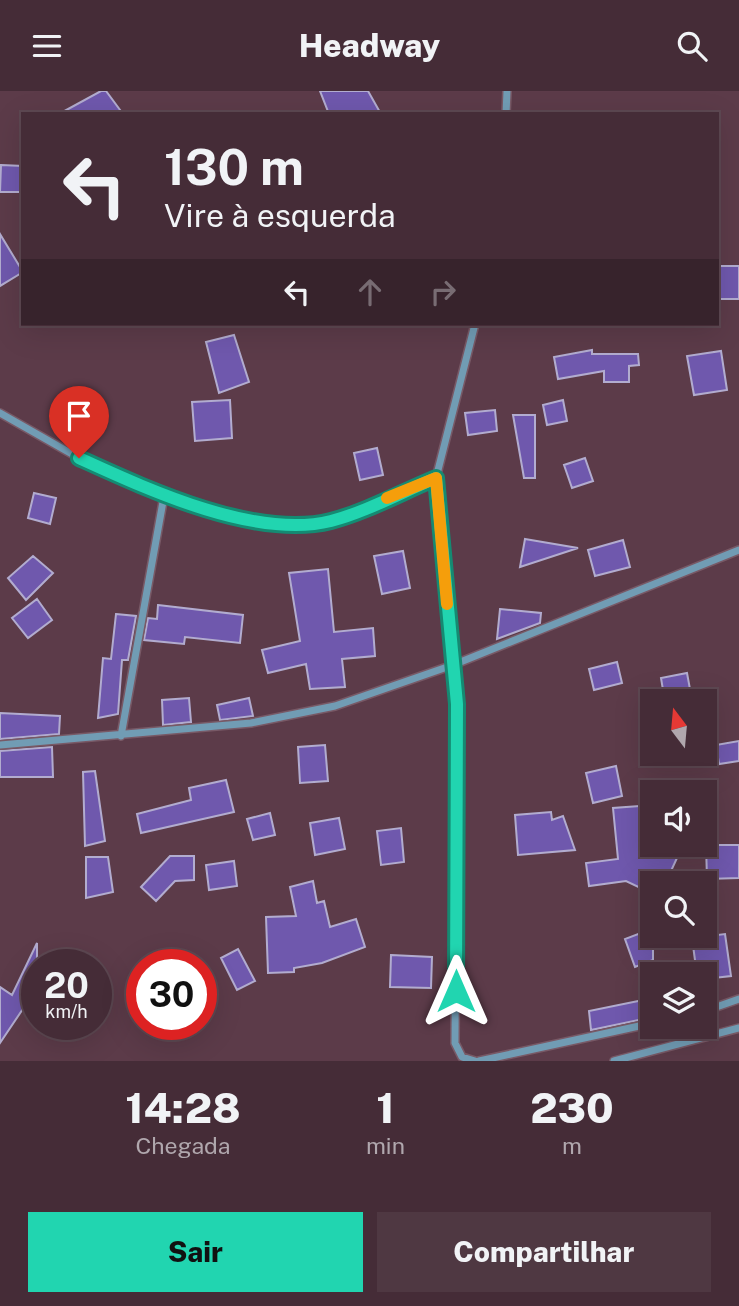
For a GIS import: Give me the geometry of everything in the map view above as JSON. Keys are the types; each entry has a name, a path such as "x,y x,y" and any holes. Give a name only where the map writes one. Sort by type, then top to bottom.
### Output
{"street":[{"path":"506,112 507,91"},
{"path":"474,326 436,478 457,704 455,1043 458,1059 476,1061 640,1026"},
{"path":"0,413 79,458 164,496 266,524 302,526 332,521 436,478"},
{"path":"121,736 164,496"},
{"path":"0,745 251,723 335,706 453,665 739,550"},
{"path":"717,1007 739,999"},
{"path":"614,1061 739,1028"}],"building":[{"path":"101,91 106,91 122,112 63,112"},
{"path":"320,91 368,91 380,112 328,112"},
{"path":"1,165 21,166 21,192 0,192"},
{"path":"0,234 21,269 21,273 0,286"},
{"path":"719,266 739,266 739,299 719,299"},
{"path":"234,335 249,382 219,393 206,342"},
{"path":"592,350 592,354 638,354 639,365 629,366 629,382 604,382 604,371 558,379 554,357"},
{"path":"721,351 727,390 694,395 687,356"},
{"path":"230,400 232,438 195,441 192,402"},
{"path":"563,400 567,421 547,425 543,405"},
{"path":"495,410 497,431 468,435 465,413"},
{"path":"513,415 535,415 535,478 524,478"},
{"path":"377,448 383,475 360,480 354,453"},
{"path":"585,458 593,481 572,488 564,465"},
{"path":"34,493 56,498 50,524 28,518"},
{"path":"525,539 578,548 520,567"},
{"path":"623,540 630,567 595,576 588,550"},
{"path":"403,551 410,588 382,594 374,556"},
{"path":"33,556 53,573 26,600 8,578"},
{"path":"328,569 334,632 373,628 375,656 342,659 345,687 310,689 306,664 268,673 262,650 300,641 289,573"},
{"path":"37,599 52,620 28,638 12,618"},
{"path":"158,605 243,615 240,643 185,637 184,644 144,640 148,618 157,619"},
{"path":"500,609 541,613 540,623 497,639"},
{"path":"116,614 136,616 128,660 122,660 118,714 98,718 103,658 111,659"},
{"path":"617,662 622,683 594,690 589,669"},
{"path":"687,673 690,689 663,689 661,678"},
{"path":"189,698 191,722 163,725 162,700"},
{"path":"249,698 253,716 220,720 217,705"},
{"path":"0,713 60,716 59,734 0,739"},
{"path":"739,741 739,761 719,764 718,745"},
{"path":"325,745 328,781 300,783 298,747"},
{"path":"52,747 53,777 0,777 0,751"},
{"path":"616,766 622,796 593,803 586,773"},
{"path":"95,771 105,841 85,846 83,772"},
{"path":"226,780 234,812 141,833 137,814 191,800 189,788"},
{"path":"640,806 640,857 677,857 671,871 640,871 640,888 626,881 589,886 586,863 618,859 613,808"},
{"path":"551,812 552,820 563,816 575,850 518,855 515,815"},
{"path":"270,813 275,835 253,840 247,819"},
{"path":"339,818 345,849 315,855 310,823"},
{"path":"401,828 404,862 381,865 377,831"},
{"path":"717,845 739,845 739,878 717,879 717,871 707,871 706,857 717,857"},
{"path":"170,856 194,856 194,880 175,881 156,901 141,887"},
{"path":"86,857 108,857 113,892 86,898"},
{"path":"234,861 237,886 209,890 206,865"},
{"path":"313,881 317,903 324,901 330,927 356,919 365,947 322,963 294,968 294,972 268,973 266,917 296,916 290,887"},
{"path":"640,933 640,948 653,948 653,960 640,962 640,965 635,967 625,939"},
{"path":"725,934 731,976 717,978 717,962 695,962 693,948 717,948 717,935"},
{"path":"238,949 255,981 237,990 221,958"},
{"path":"391,955 432,957 431,988 390,987"},
{"path":"21,976 21,1012 0,1043 0,987 12,995"},
{"path":"640,1001 640,1020 591,1030 589,1011"}],"slow traffic":[{"path":"387,498 436,478 447,604"}],"route":[{"path":"79,458 164,496 266,524 302,526 332,521 436,478 457,704 456,991"}]}
